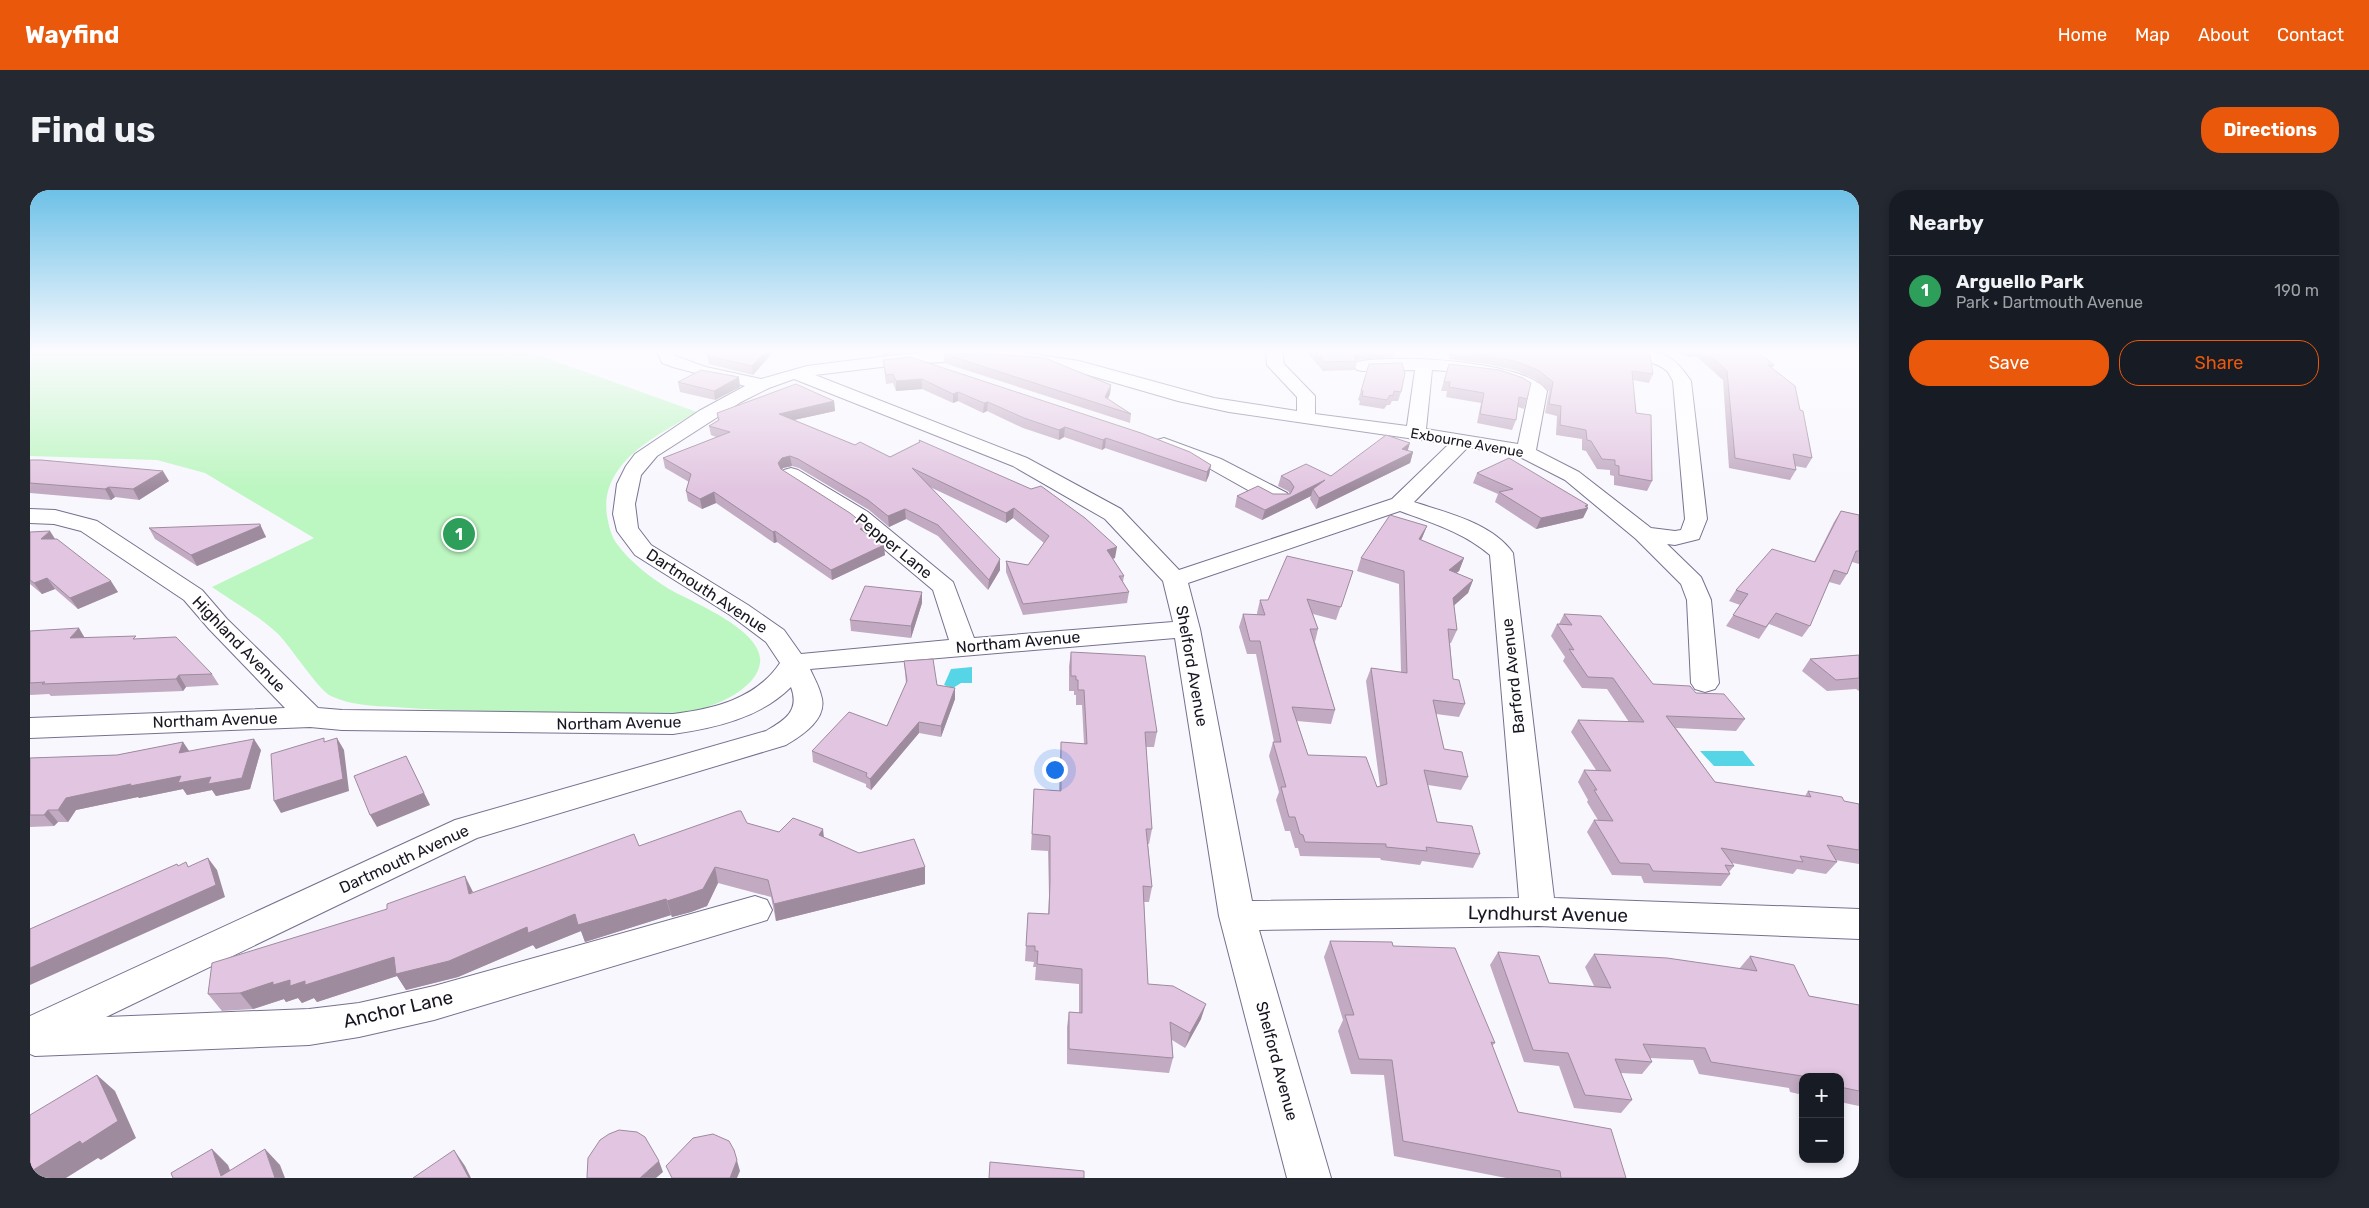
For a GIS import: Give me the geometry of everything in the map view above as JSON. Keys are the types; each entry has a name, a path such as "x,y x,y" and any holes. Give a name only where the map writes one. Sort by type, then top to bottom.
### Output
{"street":[{"name":"Dartmouth Avenue","path":"30,1037 466,829 776,738 792,729 804,717 808,706 808,696 794,663 775,636 739,610 643,550 632,538 626,524 625,489 629,477 644,456 741,397"},
{"path":"855,397 1020,462 1113,514 1176,579 1400,504 1464,440"},
{"name":"Dartmouth Avenue","path":"1185,397 1241,409 1306,418"},
{"path":"1306,397 1306,418"},
{"path":"1416,434 1420,397"},
{"path":"1526,452 1537,397"},
{"path":"1644,534 1675,538 1691,534 1696,519 1683,397"},
{"name":"Exbourne Avenue","path":"1306,418 1464,440 1526,452 1572,476 1644,534 1692,582 1700,600 1704,683"},
{"path":"1147,437 1214,464 1278,498"},
{"name":"Pepper Lane","path":"791,474 860,517 944,587 964,646"},
{"name":"Barford Avenue","path":"1400,504 1456,524 1481,536 1500,553 1538,912"},
{"name":"Highland Avenue","path":"30,516 56,517 90,526 193,595 218,624 310,717"},
{"name":"Shelford Avenue","path":"1176,579 1188,628 1236,916 1309,1178"},
{"name":"Northam Avenue","path":"30,728 310,717 352,720 673,724 695,722 736,710 756,700 787,677 794,663 964,646 1188,628"},
{"name":"Anchor Lane","path":"30,1037 309,1027 359,1020 434,1003 755,910"},
{"name":"Lyndhurst Avenue","path":"1236,916 1538,912 1859,924"}],"green space":[{"path":"30,397 655,397 697,412 649,441 634,452 622,465 612,480 607,497 607,516 612,534 617,544 628,557 655,580 725,619 751,640 758,651 760,663 758,671 746,686 721,702 686,712 666,714 624,715 468,711 378,706 346,701 325,692 270,626 212,587 314,538 205,473 157,460 30,456"}],"water":[{"path":"972,667 972,683 961,683 953,688 944,685 951,669"},
{"path":"1700,751 1743,751 1755,766 1714,766"}],"building":[{"path":"760,397 825,397 834,401 779,414 855,445 860,442 890,457 920,442 919,440 1031,489 1041,486 1085,518 1117,547 1107,550 1124,576 1119,576 1129,592 1023,604 1006,561 1028,565 1049,536 1014,508 1006,513 912,468 1000,559 989,580 938,525 905,509 888,516 868,500 798,459 790,456 782,458 778,463 781,469 850,513 866,526 860,529 884,545 831,570 714,492 700,499 686,491 691,474 663,458 730,432 709,426 719,420 717,413"},
{"path":"970,397 1032,397 1141,433 1190,452 1211,465 1207,472 1106,438 1103,440 1065,427 1059,430 1024,418 988,402 984,403"},
{"path":"1078,397 1105,397 1131,414"},
{"path":"1369,397 1389,397 1387,400"},
{"path":"1483,397 1519,397 1516,420 1480,414"},
{"path":"1550,397 1634,397 1636,413 1651,415 1652,481 1619,475 1619,466 1615,465 1615,460 1602,459 1591,441 1587,440 1586,430 1560,425 1561,406 1549,404"},
{"path":"1729,397 1797,397 1800,410 1803,411 1812,458 1793,454 1796,470 1735,458"},
{"path":"1386,435 1410,443 1402,449 1413,452 1319,498 1313,489 1325,480 1265,510 1237,496 1258,486 1273,494 1290,494 1294,487 1290,481 1281,476 1306,464 1331,476"},
{"path":"1509,458 1588,505 1585,506 1588,508 1541,518 1499,492 1513,489 1477,473"},
{"path":"30,460 163,471 133,489 109,487 105,489 30,483"},
{"path":"1841,511 1859,515 1859,551 1856,551 1847,574 1834,570 1810,626 1776,613 1766,627 1733,615 1748,594 1736,590 1772,549 1815,562"},
{"path":"1390,515 1427,526 1419,539 1464,558 1449,570 1473,580 1453,598 1457,630 1448,629 1453,679 1459,680 1465,704 1433,700 1444,749 1462,752 1468,777 1424,770 1437,822 1472,826 1480,854 1426,847 1427,851 1386,847 1386,844 1305,842 1303,835 1300,834 1295,817 1289,817 1281,787 1286,787 1273,742 1281,742 1260,641 1250,641 1243,614 1265,615 1260,600 1268,600 1287,556 1353,571 1341,607 1307,599 1318,629 1310,629 1335,710 1292,707 1308,755 1366,757 1377,787 1387,784 1371,668 1407,673 1404,571 1361,558"},
{"path":"260,524 260,526 191,555 149,528"},
{"path":"50,531 41,539 57,539 111,581 70,598 47,578 34,583 30,580 30,532"},
{"path":"865,586 922,592 911,626 850,620"},
{"path":"1564,614 1601,616 1653,684 1690,686 1696,693 1724,694 1745,719 1666,716 1715,782 1811,797 1808,791 1842,797 1844,801 1859,804 1859,850 1827,845 1837,862 1800,856 1803,862 1721,848 1734,866 1725,865 1730,874 1653,871 1649,864 1620,863 1594,820 1613,821 1584,770 1611,771 1578,720 1644,722 1613,678 1588,677 1569,649 1574,650 1557,624 1572,625"},
{"path":"79,628 70,638 136,636 133,639 176,637 212,674 179,675 176,679 30,683 30,631"},
{"path":"1071,652 1145,656 1157,732 1145,732 1152,829 1146,829 1152,887 1143,886 1148,984 1173,986 1206,1004 1190,1033 1170,1022 1173,1058 1069,1049 1069,1012 1082,1013 1082,969 1037,964 1038,951 1035,951 1035,946 1026,946 1028,913 1049,914 1050,836 1032,834 1034,789 1061,791 1061,742 1087,744 1084,690 1078,690 1076,676 1071,676"},
{"path":"1859,655 1859,678 1836,680 1810,659"},
{"path":"933,659 937,685 955,688 941,726 919,722 870,779 866,776 867,773 812,751 849,712 887,726 907,681 904,661"},
{"path":"324,738 324,742 337,738 343,779 274,801 271,754"},
{"path":"254,739 242,778 208,784 211,777 178,783 181,776 130,786 131,784 66,798 58,810 48,810 44,815 30,815 30,758 117,755 183,742 179,753"},
{"path":"406,756 424,793 370,815 354,776"},
{"path":"741,811 747,823 779,832 793,818 823,829 819,835 859,853 914,839 925,867 774,904 768,880 715,867 703,889 667,901 666,899 578,925 575,914 528,933 527,927 449,961 396,974 394,957 305,985 305,981 290,986 290,980 273,985 273,982 240,993 208,994 212,963 387,909 387,904 465,876 469,894 634,834 639,846"},
{"path":"208,858 216,885 30,968 30,929 177,864 178,866 186,862 188,867"},
{"path":"1330,941 1392,942 1393,946 1455,948 1495,1043 1491,1042 1518,1112 1611,1129 1626,1178 1561,1178 1560,1171 1403,1141 1392,1060 1359,1059 1345,1015 1354,1015"},
{"path":"1498,952 1539,956 1549,983 1611,988 1594,954 1667,958 1757,971 1750,956 1794,965 1809,996 1859,1005 1859,1091 1844,1088 1844,1073 1799,1073 1799,1076 1711,1062 1705,1048 1643,1044 1652,1062 1615,1059 1632,1100 1585,1095 1568,1053 1533,1050"},
{"path":"97,1075 118,1121 82,1144 80,1141 30,1172 30,1115"},
{"path":"619,1130 637,1132 645,1137 659,1161 640,1178 587,1178 588,1158 600,1140"},
{"path":"713,1134 729,1141 734,1150 737,1160 730,1178 672,1178 666,1166 693,1138"},
{"path":"212,1149 221,1176 265,1149 275,1178 173,1178 171,1173"},
{"path":"454,1150 469,1178 413,1178"},
{"path":"990,1162 1084,1171 1084,1178 989,1178"}],"place":[{"name":"Arguello Park","path":"459,534"}]}
